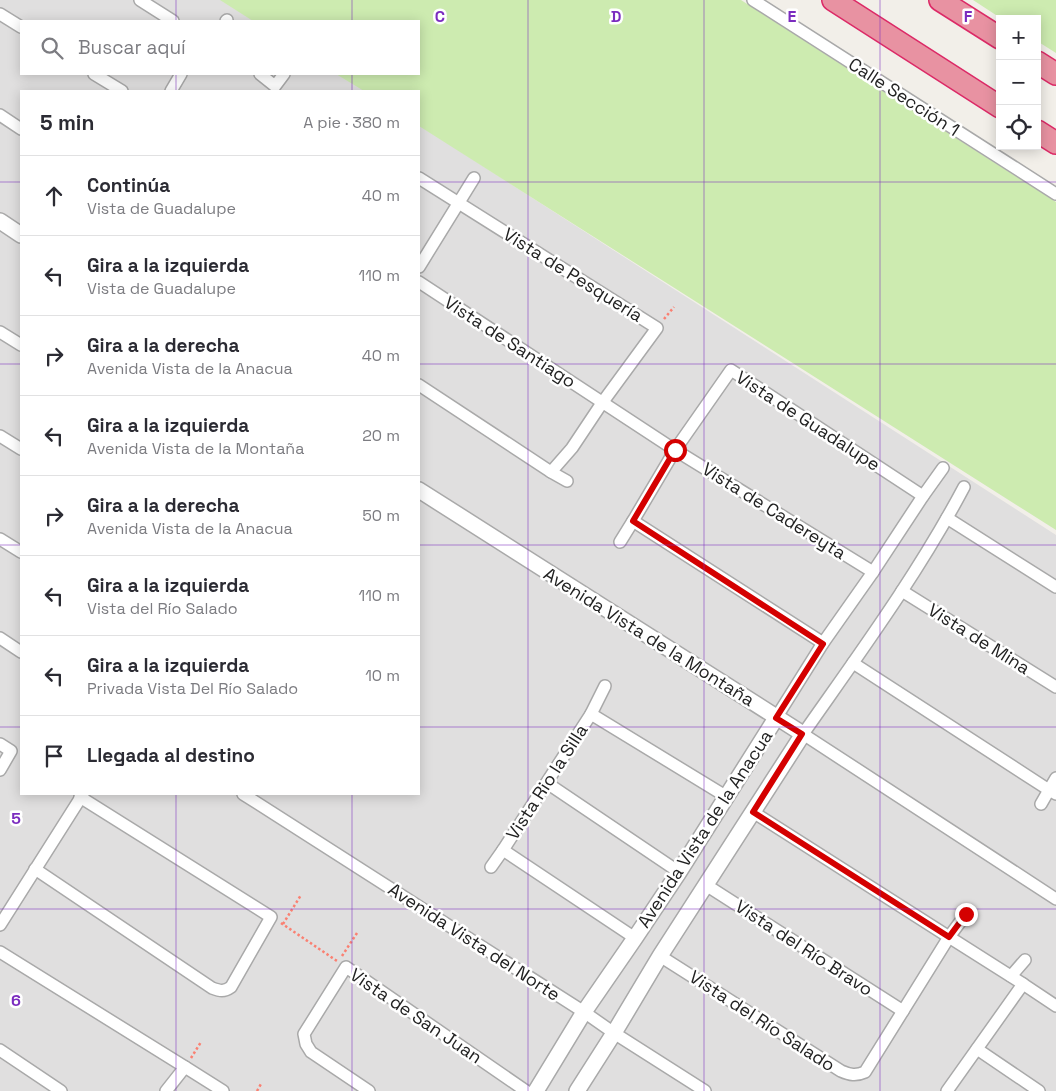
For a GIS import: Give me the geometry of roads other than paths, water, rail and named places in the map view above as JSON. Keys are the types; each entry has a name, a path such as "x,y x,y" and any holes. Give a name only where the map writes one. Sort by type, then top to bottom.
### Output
{"highway":[{"path":"833,0 997,105"},
{"path":"940,0 996,35"},
{"path":"1041,65 1056,74"},
{"path":"1041,134 1056,143"}],"street":[{"path":"140,0 171,20"},
{"name":"Calle Sección 1","path":"753,0 1056,194"},
{"path":"0,14 20,26"},
{"path":"96,75 120,90"},
{"path":"171,90 180,75"},
{"path":"261,75 277,90 284,75"},
{"path":"0,115 20,128"},
{"path":"420,265 474,178"},
{"path":"420,179 459,203"},
{"name":"Vista de Pesquería","path":"459,203 657,328 602,403 572,448 551,472"},
{"path":"0,221 20,233"},
{"name":"Vista de Santiago","path":"420,283 675,450"},
{"path":"0,332 20,344"},
{"name":"Vista de Guadalupe","path":"620,542 675,450 731,370 923,496"},
{"path":"420,386 567,481"},
{"path":"0,436 20,448"},
{"name":"Vista de Cadereyta","path":"675,450 873,572"},
{"name":"Avenida Vista de la Anacua","path":"536,1091 584,1012 679,872 823,644 943,468"},
{"name":"Avenida Vista de la Anacua","path":"577,1091 660,956 802,734 902,592 964,487"},
{"name":"Avenida Vista de la Montaña","path":"420,491 802,734 1056,899"},
{"path":"947,518 1056,587"},
{"path":"633,521 823,644"},
{"path":"0,539 20,551"},
{"name":"Vista de Mina","path":"902,592 1056,687"},
{"path":"0,638 20,651"},
{"path":"853,663 1052,792"},
{"path":"591,714 605,686"},
{"name":"Vista Rio la Silla","path":"636,938 503,850 591,714 727,797"},
{"path":"0,744 11,751 0,770"},
{"path":"1041,804 1052,792 1056,778"},
{"path":"547,783 679,872"},
{"name":"Avenida Vista del Norte","path":"245,795 705,1091"},
{"path":"0,925 35,869 81,796 271,917 231,987 226,992 220,991 212,988 35,869"},
{"path":"753,812 1056,1006"},
{"path":"491,867 503,850"},
{"name":"Vista del Río Bravo","path":"706,885 903,1011"},
{"name":"Vista del Río Salado","path":"660,956 841,1071 851,1075 859,1075 865,1072 949,937 966,914"},
{"path":"0,952 222,1091"},
{"path":"1011,976 1025,960"},
{"name":"Vista de San Juan","path":"369,1091 310,1052 304,1034 346,967 526,1091"},
{"path":"947,1091 1023,984"},
{"path":"977,1049 1039,1091"},
{"path":"0,1050 61,1091"},
{"path":"166,1091 185,1067"}]}
